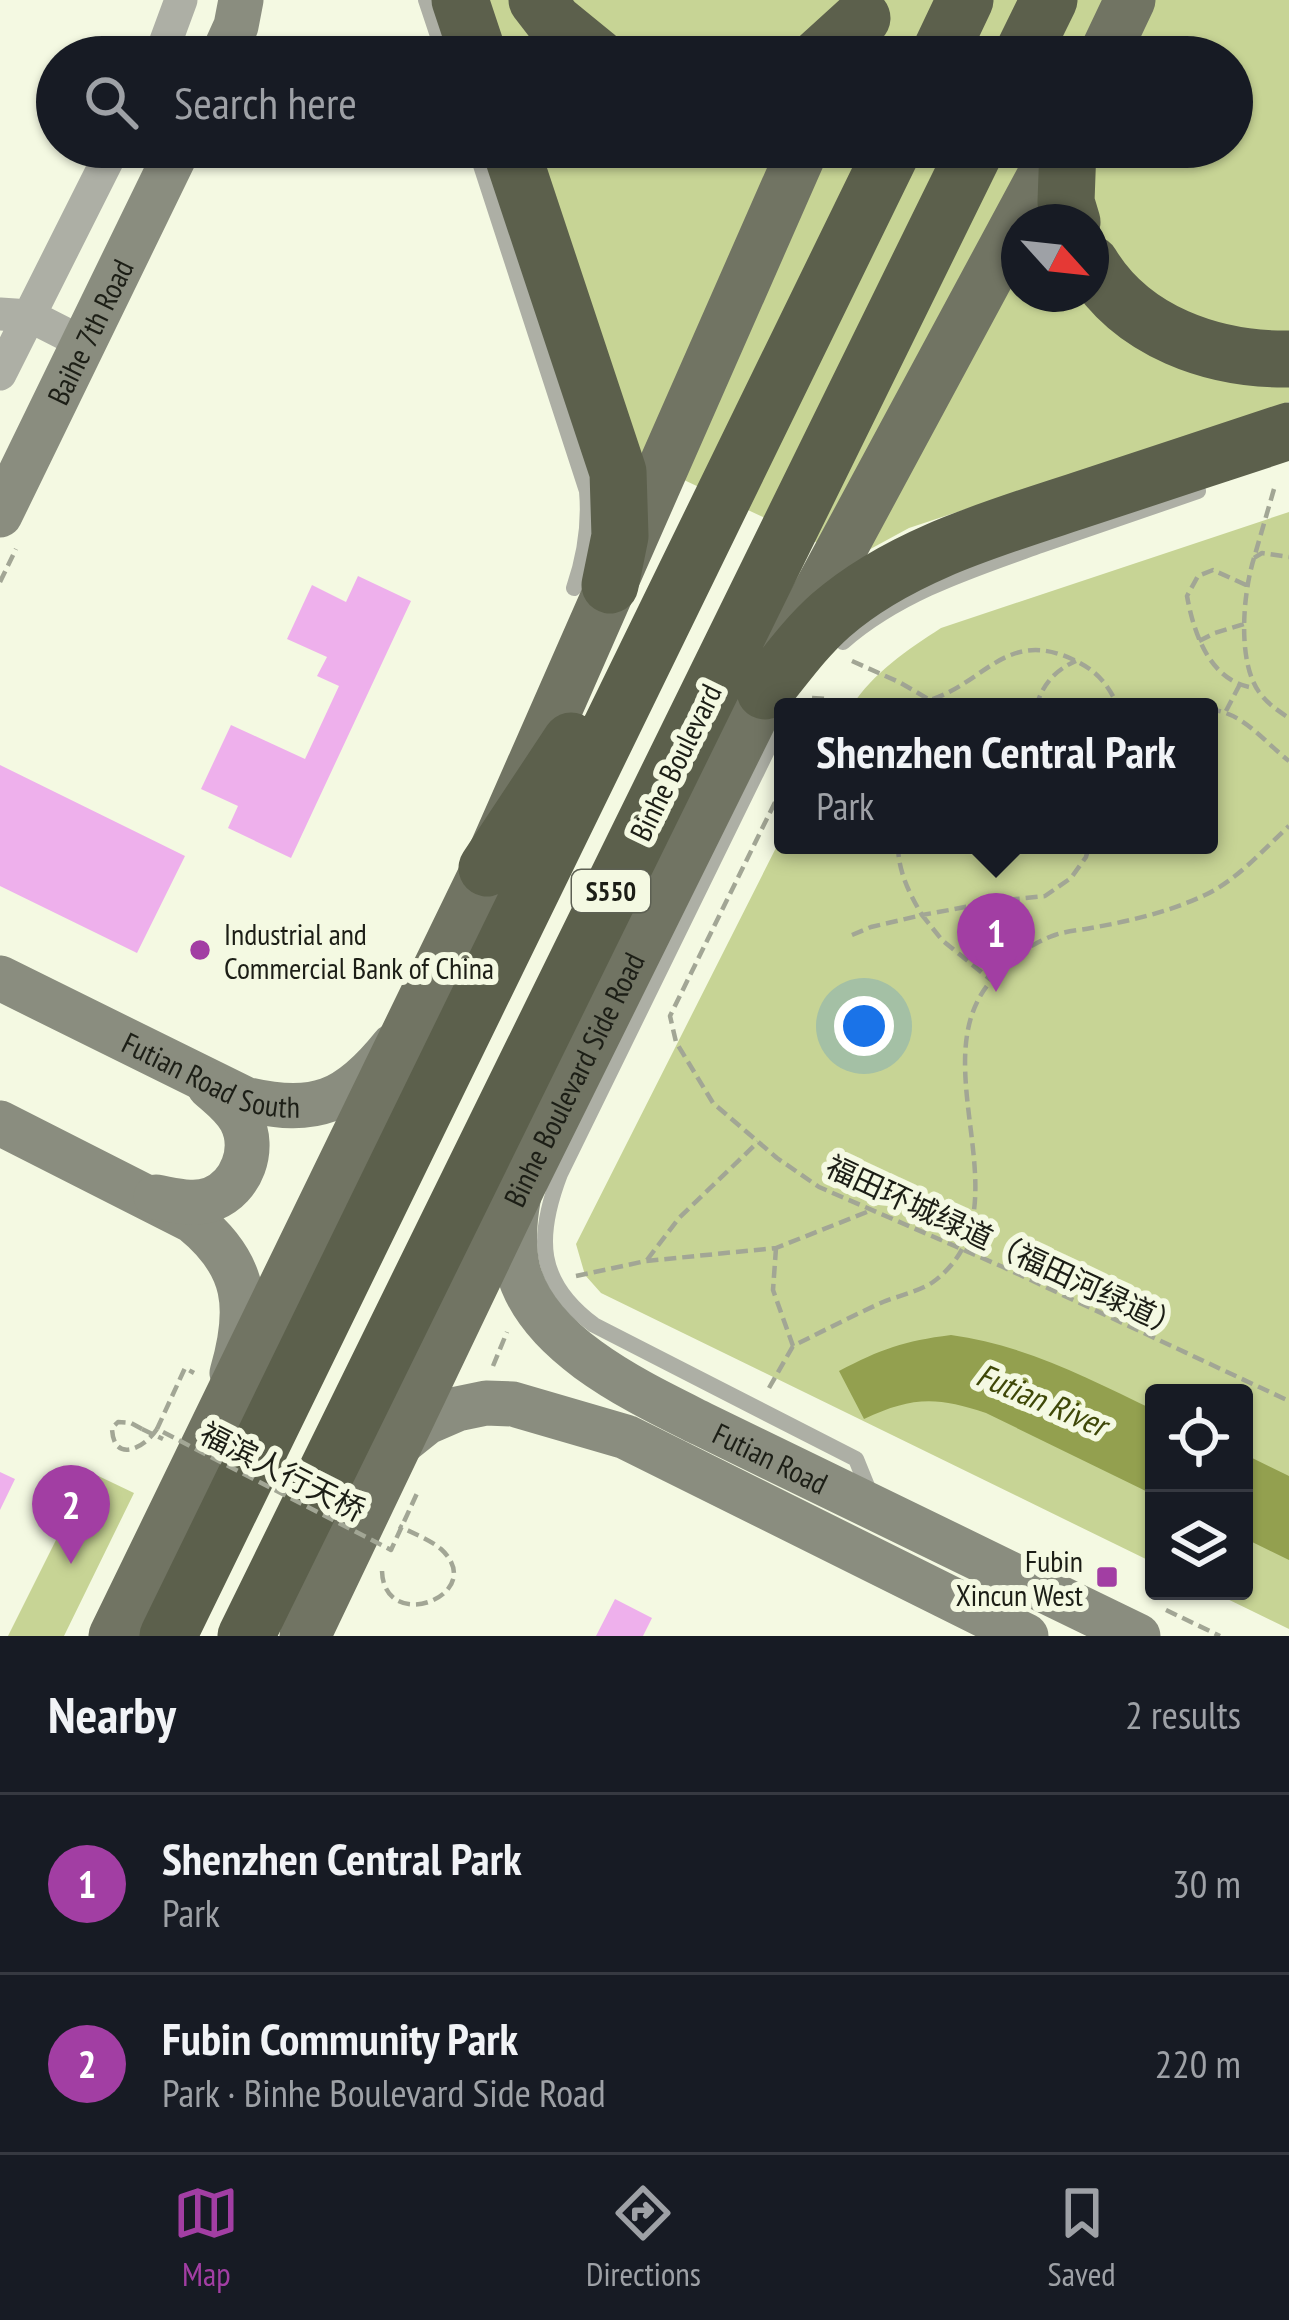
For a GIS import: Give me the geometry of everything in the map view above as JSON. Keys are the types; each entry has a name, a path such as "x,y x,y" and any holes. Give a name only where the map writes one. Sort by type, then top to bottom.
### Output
{"highway":[{"path":"460,0 472,36"},
{"path":"537,0 571,36"},
{"path":"948,36 965,0"},
{"path":"1031,36 1049,0"},
{"path":"517,168 618,472 620,536 592,586"},
{"name":"S550","path":"168,1636 884,168"},
{"name":"Binhe Boulevard","path":"246,1636 967,168"},
{"path":"1067,168 1067,204"},
{"path":"1109,288 1132,312 1173,336 1216,352 1289,359"},
{"path":"777,698 802,644 831,615 863,591 944,548 1289,431"},
{"path":"487,868 690,563"}],"main road":[{"path":"1112,36 1130,0"},
{"path":"114,1636 487,868 592,586 794,168"},
{"name":"Binhe Boulevard Side Road","path":"778,698 1047,168"},
{"name":"Binhe Boulevard Side Road","path":"305,1636 408,1467 520,1184 774,705"}],"street":[{"path":"168,36 181,0"},
{"path":"231,36 242,0"},
{"path":"0,374 15,315 102,168"},
{"name":"Baihe 7th Road","path":"0,515 169,168"},
{"path":"15,315 85,344"},
{"name":"Futian Road South","path":"0,978 244,1100 275,1106 330,1102 351,1091 406,1030"},
{"path":"141,1194 196,1202 228,1189 240,1174 247,1156 241,1120 197,1077"},
{"path":"0,1124 193,1221 232,1262 241,1293 241,1326 219,1421"},
{"name":"Futian Road","path":"520,1184 514,1224 519,1275 532,1302 570,1344 632,1388 1138,1636"},
{"name":"Futian Road","path":"408,1467 427,1423 458,1409 513,1404 626,1437 1026,1636"}],"lane":[{"path":"426,0 438,36"},
{"path":"482,168 587,491 592,586"},
{"path":"826,657 883,612 921,591 1209,487"},
{"path":"774,705 560,1174 547,1208 546,1256 555,1287 574,1311 856,1459 875,1507"}],"path":[{"path":"1274,489 1246,585 1245,646 1256,688 1289,718"},
{"path":"1254,558 1262,553 1289,557"},
{"path":"1246,585 1213,570 1198,576 1187,596 1199,642 1210,661 1239,686 1256,688"},
{"path":"1199,642 1244,624"},
{"path":"939,698 991,663 1033,649 1076,661 1097,674 1114,698"},
{"path":"852,661 922,698"},
{"path":"1040,698 1061,667 1076,661"},
{"path":"1226,711 1239,686"},
{"path":"1218,711 1247,723 1289,760"},
{"name":"福田环城绿道（福田河绿道）","path":"774,804 670,1016 676,1042 713,1103 819,1187 1289,1401"},
{"path":"758,1409 793,1346 933,1282 963,1250 972,1224 974,1183 965,1043 971,1013 991,980 1018,955 1054,935 1142,917 1209,893 1234,877 1289,826"},
{"path":"898,854 907,890 922,915 942,940 991,980"},
{"path":"853,935 922,915 1045,896 1071,878 1087,854"},
{"path":"646,1261 679,1218 758,1142"},
{"path":"571,1277 646,1261 776,1249 872,1210"},
{"path":"776,1249 773,1290 793,1346"},
{"path":"491,1370 513,1315"},
{"name":"福滨人行天桥","path":"168,1442 142,1429 131,1423 118,1422 112,1428 115,1443 125,1449 137,1450 149,1442 157,1430 185,1368"},
{"name":"福滨人行天桥","path":"157,1430 391,1550"},
{"name":"福滨人行天桥","path":"397,1525 434,1544 448,1558 450,1589 434,1607 398,1606 381,1575 391,1550 408,1467"}],"shaded area":[{"path":"484,0 1289,0 1289,402 909,528 852,559 633,456 539,168 1253,168 1253,36 496,36"},
{"path":"1289,512 1289,1629 1229,1600 1253,1600 1253,1384 1145,1384 1145,1559 601,1293 585,1275 576,1244 774,852 1218,854 1218,698 858,698 904,653 941,628"},
{"path":"90,1472 134,1493 64,1636 8,1636"}],"water":[{"name":"Futian River","path":"951,1335 1030,1355 1145,1406 1145,1491 968,1407 924,1401 864,1419 839,1371 920,1340"},
{"path":"1253,1458 1289,1476 1289,1560 1253,1542"}],"building":[{"path":"358,576 411,601 291,858 228,828 238,806 201,789 231,725 305,759 339,686 317,676 327,657 287,639 312,585 346,602"},
{"path":"0,765 185,856 137,953 0,886"},
{"path":"0,1472 15,1479 0,1510"},
{"path":"615,1599 652,1618 643,1636 596,1636"}],"place":[{"name":"Industrial and Commercial Bank of China","path":"200,950"},
{"name":"Shenzhen Central Park","path":"996,992"},
{"name":"Fubin Community Park","path":"71,1564"},
{"name":"Fubin Xincun West","path":"1107,1577"}]}
